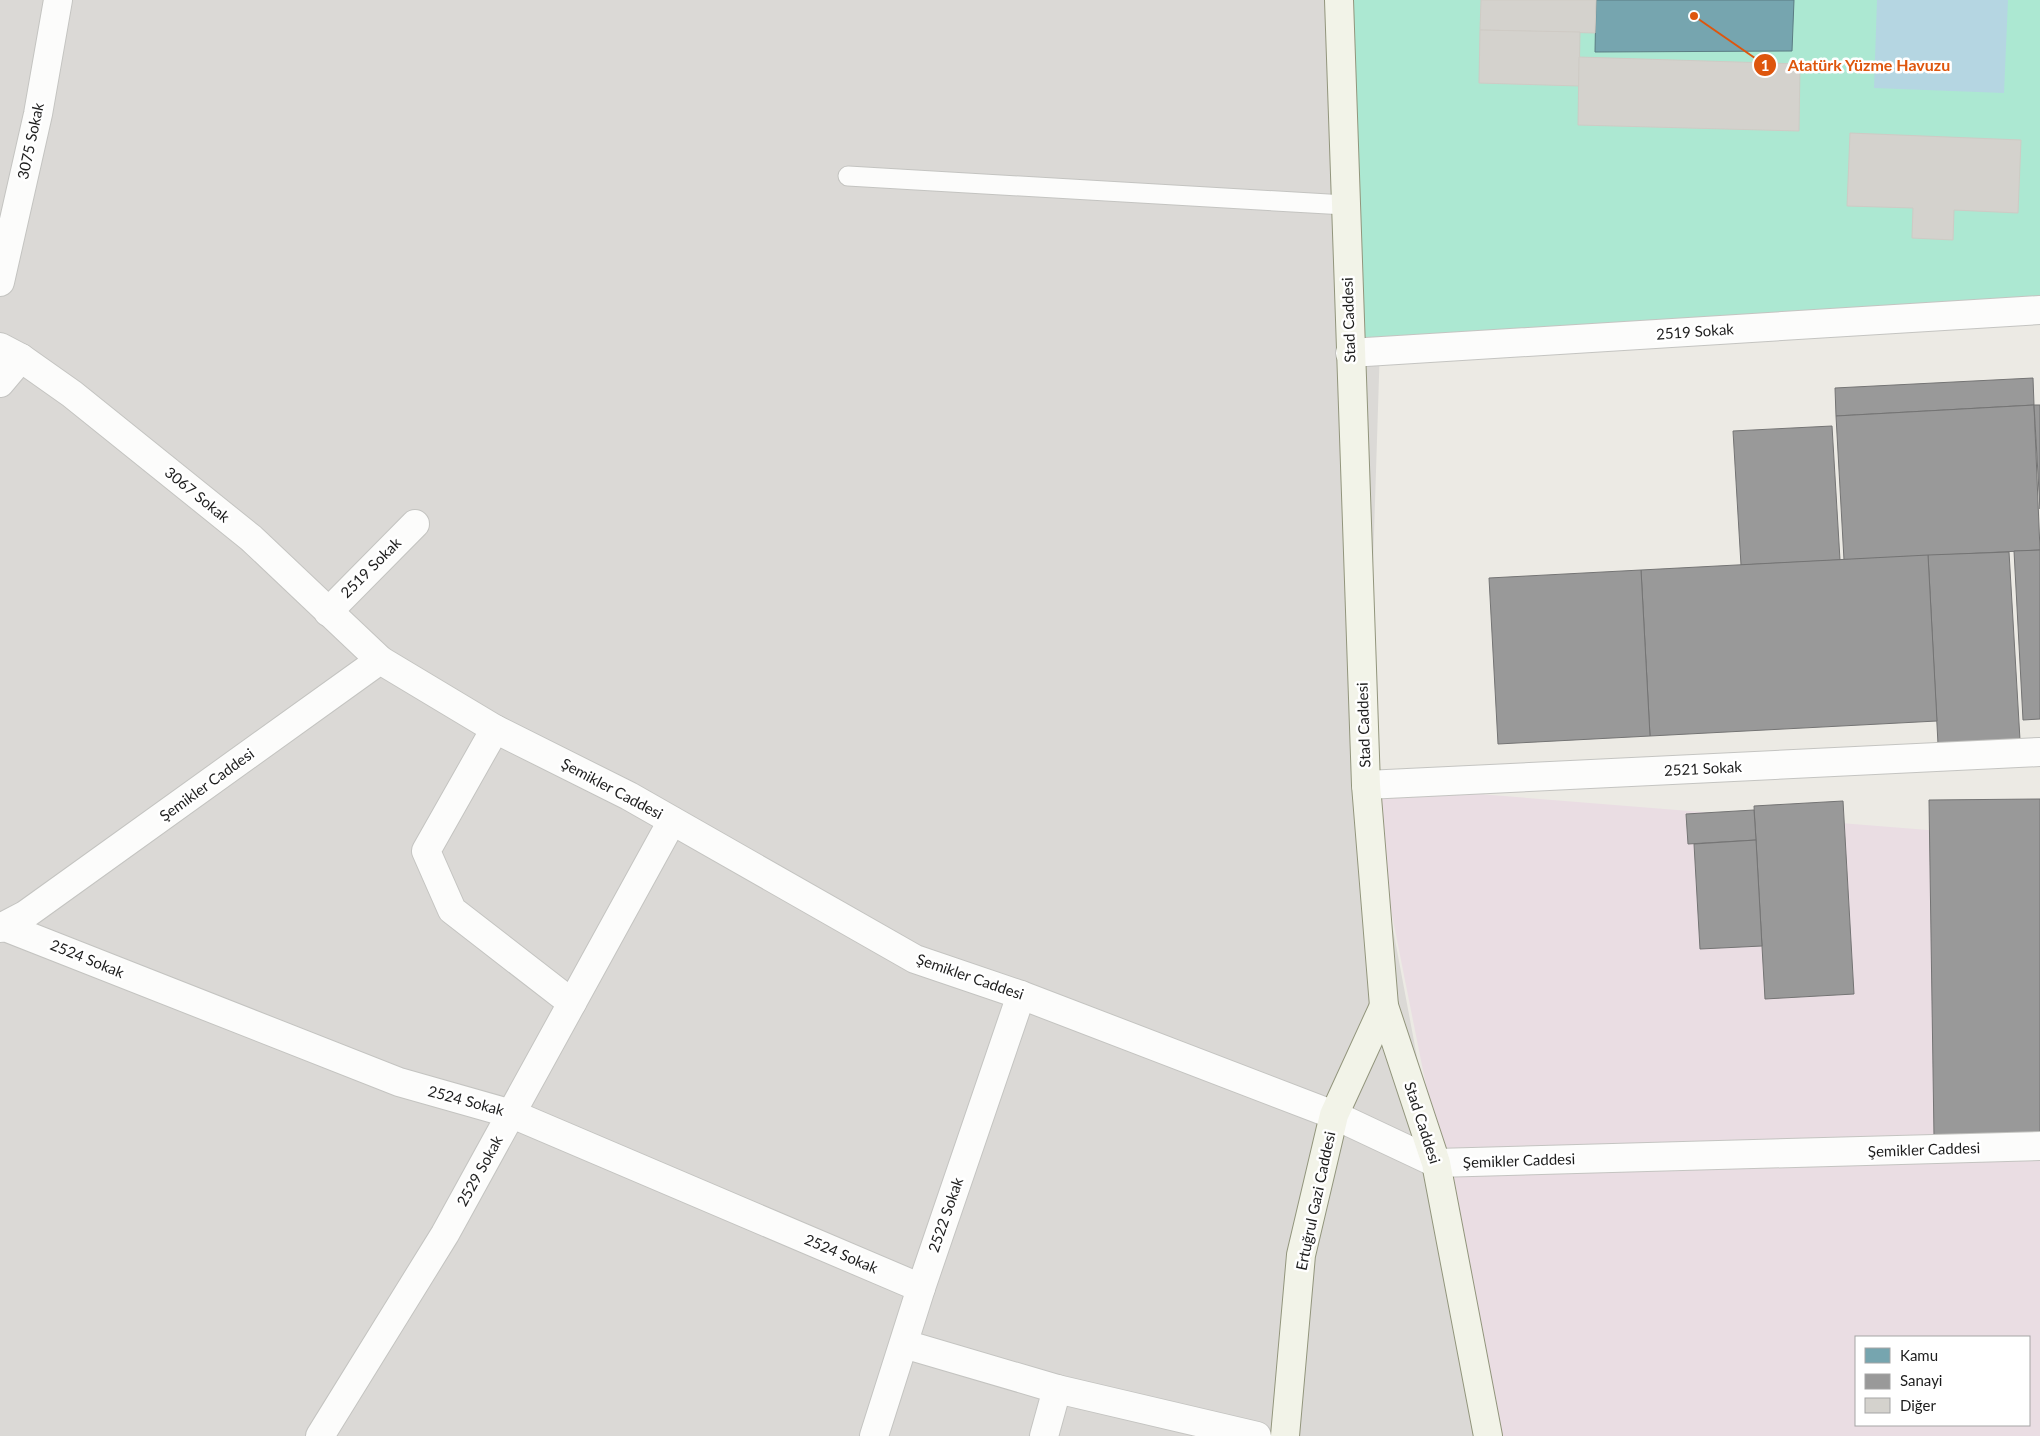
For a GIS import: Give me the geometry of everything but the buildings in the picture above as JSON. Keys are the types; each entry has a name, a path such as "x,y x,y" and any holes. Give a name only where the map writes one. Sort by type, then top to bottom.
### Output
{"street":[{"name":"3075 Sokak","path":"0,282 38,114 58,0"},
{"name":"Stad Caddesi","path":"1339,0 1366,785 1384,1006 1436,1164 1488,1436"},
{"name":"2519 Sokak","path":"1350,353 2040,310"},
{"path":"0,383 10,352"},
{"name":"3067 Sokak","path":"10,352 72,394 251,538 380,660"},
{"name":"2519 Sokak","path":"328,612 414,524"},
{"name":"Şemikler Caddesi","path":"3,928 380,660 495,729 629,796 915,959 1021,995 1334,1115 1436,1164 2040,1146"},
{"path":"495,729 426,851 452,910 572,1003"},
{"name":"2521 Sokak","path":"1366,785 2040,752"},
{"name":"2529 Sokak","path":"320,1436 444,1234 512,1114 672,821"},
{"name":"2524 Sokak","path":"3,928 399,1082 512,1114 922,1288"},
{"name":"2522 Sokak","path":"874,1436 1021,995"},
{"name":"Ertuğrul Gazi Caddesi","path":"1285,1436 1301,1255 1334,1115 1384,1006"},
{"path":"904,1344 1058,1389 1257,1436"},
{"path":"1044,1436 1058,1389"}],"lane":[{"path":"848,176 1345,204"}],"shaded area":[{"path":"0,0 1391,0 1366,785 1488,1436 0,1436"},
{"path":"1366,785 2040,839 2040,1436 1496,1436"}],"green space":[{"path":"1347,0 2040,0 2040,306 1350,353"}],"water":[{"path":"1877,0 2008,0 2004,93 1874,88"}],"place":[{"name":"Atatürk Yüzme Havuzu","path":"1694,16"}]}
